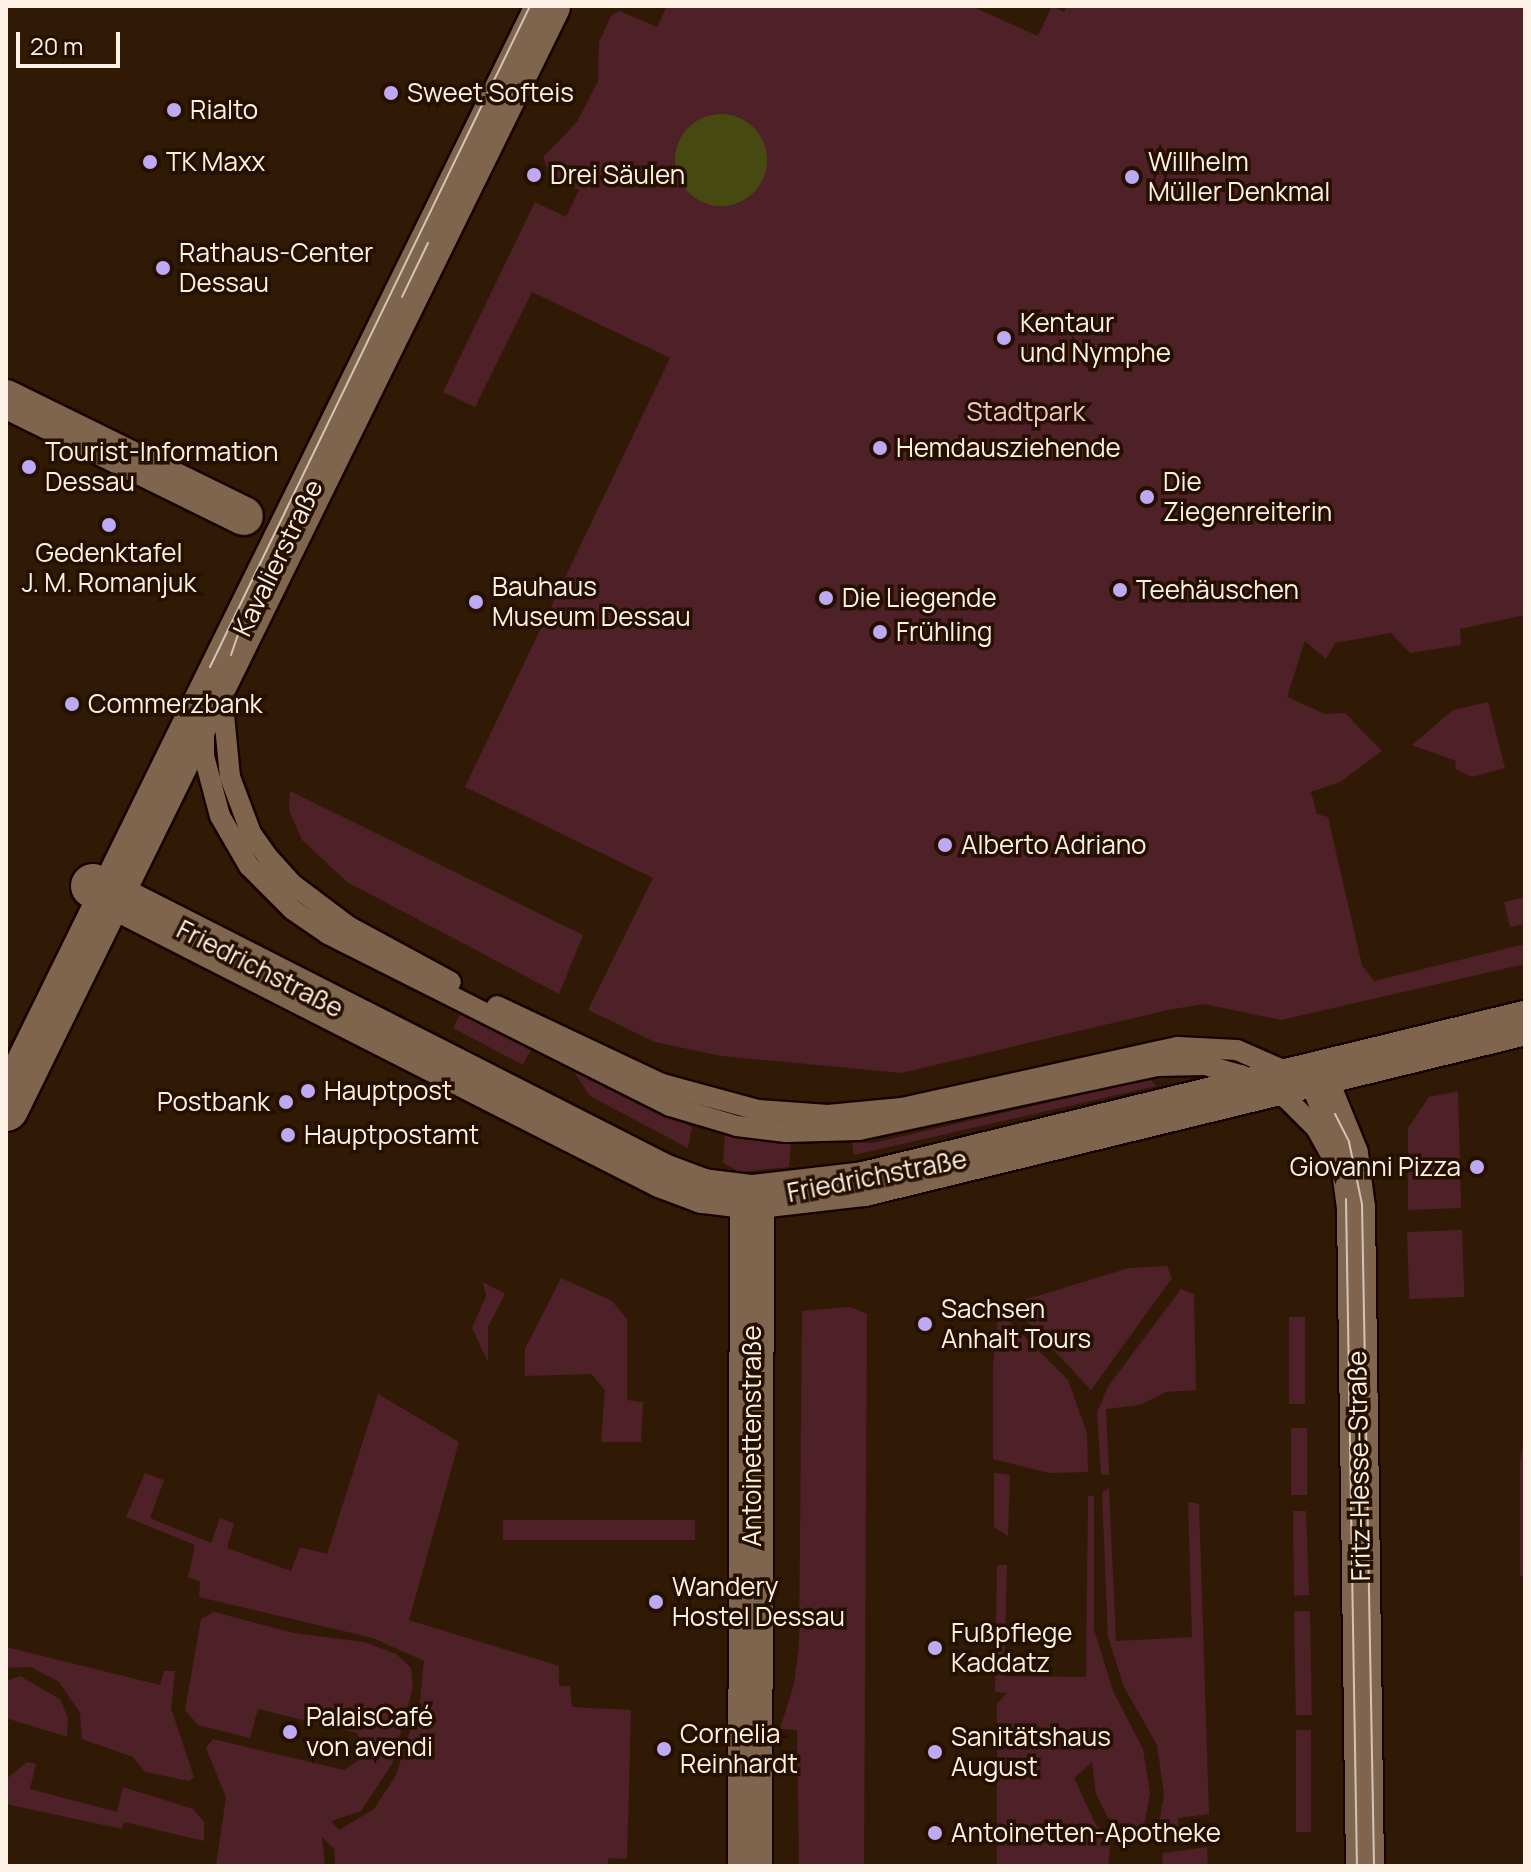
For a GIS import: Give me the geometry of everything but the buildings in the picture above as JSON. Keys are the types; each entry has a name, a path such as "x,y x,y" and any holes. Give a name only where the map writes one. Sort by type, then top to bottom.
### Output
{"street":[{"name":"Kavalierstraße","path":"6,1065 67,936 103,891 204,714 219,656 525,6"},
{"name":"Kavalierstraße","path":"6,1109 103,891 548,6"},
{"path":"6,399 244,516"},
{"name":"Friedrichstraße","path":"103,891 663,1176 703,1191 752,1197 864,1184 1525,1023"},
{"name":"Fritz-Hesse-Straße","path":"1293,1080 1335,1114 1349,1154 1356,1208 1365,1866"},
{"name":"Antoinettenstraße","path":"750,1866 752,1197"}],"lane":[{"path":"219,656 230,777 251,833 291,883 381,945 662,1084 727,1105 828,1115 951,1099 1110,1061 1196,1046 1253,1055 1293,1080 1331,1154 1346,1199 1356,1208"},
{"path":"204,714 204,756 220,816 249,866 293,910 328,934 670,1106 737,1126 827,1131 895,1124 1157,1066 1224,1069 1293,1080"}],"green space":[{"name":"Stadtpark","path":"667,6 971,6 1038,36 1052,6 1064,12 1067,6 1525,6 1525,615 1460,629 1461,645 1410,653 1391,633 1335,643 1326,659 1305,641 1287,697 1325,714 1345,713 1382,751 1340,782 1311,792 1317,814 1328,817 1362,965 1374,981 1525,944 1525,964 1281,1020 1204,1004 1168,1010 901,1073 721,1056 655,1042 588,1010 653,878 465,787 670,358 532,292 475,407 443,392 535,202 566,217 579,190 552,180 543,157 577,122 598,81 599,42 611,16 619,11 657,27"},
{"path":"1488,702 1505,768 1472,777 1455,769 1456,761 1412,745 1453,710"},
{"path":"290,791 583,935 559,994 347,882 302,840 289,810"},
{"path":"1525,897 1525,924 1510,927 1504,902"},
{"path":"461,1013 531,1050 523,1065 453,1028"},
{"path":"574,1072 692,1127 688,1148 590,1096"},
{"path":"1150,1079 1156,1086 854,1155 852,1142 873,1143"},
{"path":"1458,1091 1461,1208 1408,1210 1408,1128 1429,1097"},
{"path":"725,1134 791,1143 789,1167 740,1172 723,1163"},
{"path":"1462,1230 1464,1297 1409,1299 1407,1232"},
{"path":"1167,1266 1172,1278 1091,1390 1011,1304 1129,1268"},
{"path":"561,1278 612,1301 627,1319 627,1400 643,1402 641,1442 601,1442 605,1390 591,1374 525,1376 525,1349"},
{"path":"483,1282 505,1294 488,1327 488,1362 472,1328 486,1296"},
{"path":"1181,1289 1194,1294 1196,1390 1166,1392 1140,1405 1106,1409 1109,1475 1101,1475 1097,1413 1107,1388"},
{"path":"850,1307 867,1314 864,1866 799,1866 797,1730 780,1729 794,1684 799,1645 802,1311"},
{"path":"1003,1315 1068,1380 1087,1433 1088,1472 1049,1473 993,1459 993,1364 998,1319"},
{"path":"1289,1317 1305,1317 1305,1404 1289,1404"},
{"path":"378,1394 459,1442 409,1620 559,1666 559,1686 570,1686 572,1707 631,1710 627,1859 608,1858 608,1866 335,1866 334,1849 322,1837 325,1866 216,1866 226,1797 206,1748 213,1739 344,1770 359,1760 362,1743 357,1733 258,1709 250,1738 198,1725 185,1710 201,1619 214,1612 294,1633 364,1642 396,1654 411,1668 413,1687 392,1764 361,1811 331,1821 339,1830 374,1809 396,1775 420,1701 424,1661 373,1638 199,1597 200,1582 188,1577 195,1545 126,1517 145,1473 164,1480 150,1518 211,1543 220,1518 234,1524 227,1548 291,1571 300,1547 327,1554"},
{"path":"1291,1428 1307,1428 1307,1495 1291,1495"},
{"path":"1525,1431 1525,1577 1520,1576 1520,1461"},
{"path":"994,1473 1010,1475 1008,1536 994,1527"},
{"path":"1109,1488 1116,1641 1192,1637 1188,1502 1199,1504 1209,1814 1178,1818 1179,1831 1157,1836 1164,1794 1157,1745 1124,1687 1108,1637 1102,1493"},
{"path":"1088,1496 1094,1496 1094,1629 1113,1691 1143,1749 1150,1793 1144,1827 1119,1832 1096,1794 1092,1762 1074,1778 1096,1825 1111,1839 1108,1866 997,1866 997,1704 1007,1693 995,1692 997,1565 1007,1565 1004,1676 1086,1677"},
{"path":"1293,1511 1306,1511 1309,1595 1294,1596"},
{"path":"503,1520 695,1520 695,1540 503,1540"},
{"path":"1294,1611 1310,1611 1312,1715 1296,1715"},
{"path":"6,1647 160,1685 164,1671 175,1671 171,1708 194,1777 189,1781 145,1772 133,1757 82,1739 80,1713 59,1682 31,1667 6,1668"},
{"path":"20,1676 60,1699 68,1718 67,1737 6,1718 6,1681"},
{"path":"1296,1730 1311,1730 1311,1832 1296,1832"},
{"path":"27,1762 36,1764 30,1789 117,1812 123,1787 193,1809 204,1822 204,1841 124,1822 122,1829 6,1804 6,1779"},
{"path":"1207,1847 1208,1866 1162,1866 1163,1853"}],"shaded area":[{"path":"721,114 739,118 753,128 763,142 767,160 763,178 753,192 739,202 721,206 703,202 689,192 679,178 675,160 679,142 689,128 703,118"}],"tram line":[{"path":"210,667 530,6"},
{"path":"402,297 428,243"},
{"path":"231,655 243,621"},
{"path":"1335,1114 1349,1142 1362,1204 1374,1866"},
{"path":"1346,1199 1357,1866"}],"place":[{"name":"Sweet Softeis","path":"391,93"},
{"name":"Rialto","path":"174,110"},
{"name":"TK Maxx","path":"150,162"},
{"name":"Drei Säulen","path":"534,175"},
{"name":"Willhelm Müller Denkmal","path":"1132,177"},
{"name":"Rathaus-Center Dessau","path":"163,268"},
{"name":"Kentaur und Nymphe","path":"1004,338"},
{"name":"Hemdausziehende","path":"880,448"},
{"name":"Tourist-Information Dessau","path":"29,467"},
{"name":"Die Ziegenreiterin","path":"1147,497"},
{"name":"Gedenktafel J. M. Romanjuk","path":"109,525"},
{"name":"Teehäuschen","path":"1120,590"},
{"name":"Die Liegende","path":"826,598"},
{"name":"Bauhaus Museum Dessau","path":"476,602"},
{"name":"Frühling","path":"880,632"},
{"name":"Commerzbank","path":"72,704"},
{"name":"Alberto Adriano","path":"945,845"},
{"name":"Hauptpost","path":"308,1091"},
{"name":"Postbank","path":"286,1102"},
{"name":"Hauptpostamt","path":"288,1135"},
{"name":"Giovanni Pizza","path":"1477,1167"},
{"name":"Sachsen Anhalt Tours","path":"925,1324"},
{"name":"Wandery Hostel Dessau","path":"656,1602"},
{"name":"Fußpflege Kaddatz","path":"935,1648"},
{"name":"PalaisCafé von avendi","path":"290,1732"},
{"name":"Cornelia Reinhardt","path":"664,1749"},
{"name":"Sanitätshaus August","path":"935,1752"},
{"name":"Antoinetten-Apotheke","path":"935,1833"}]}
